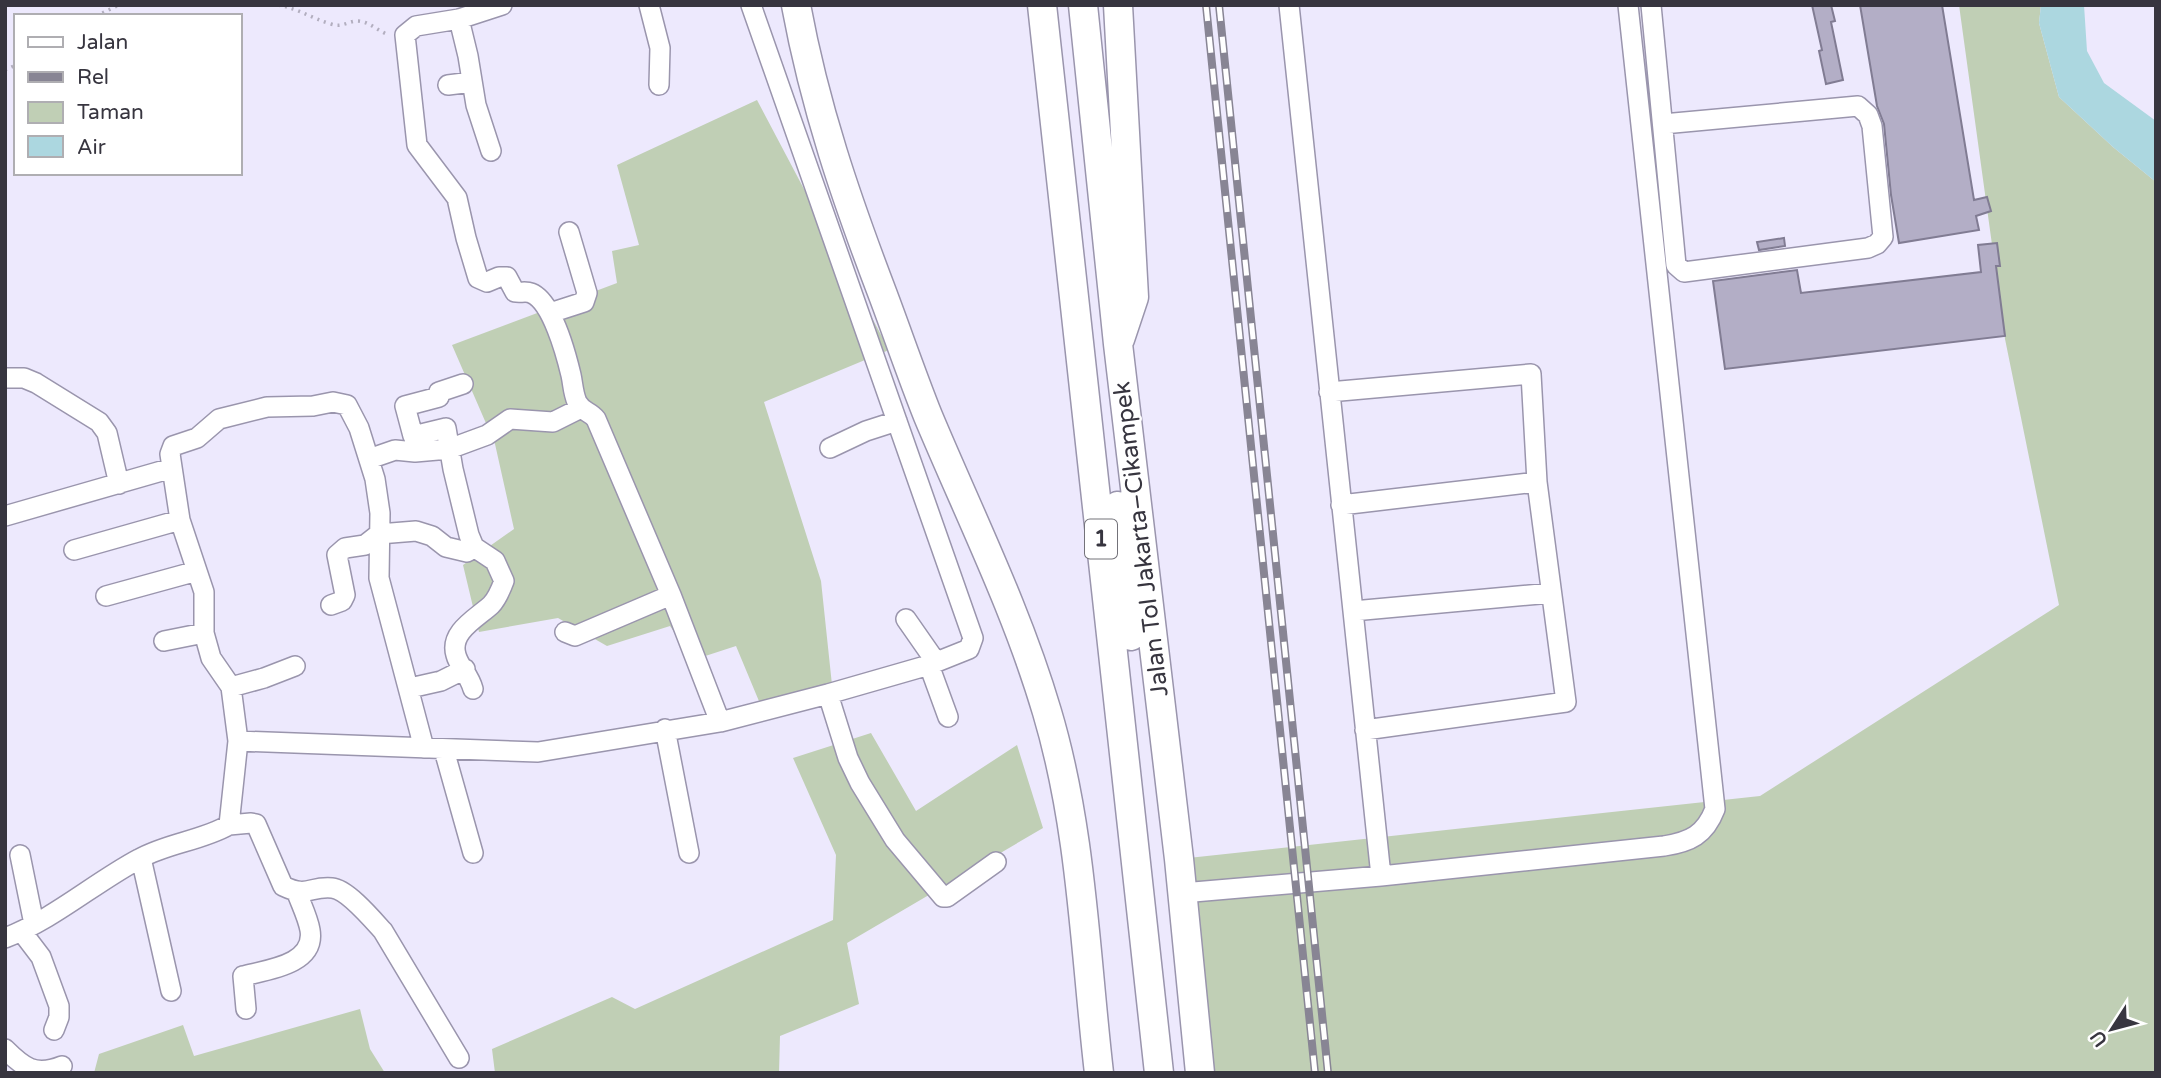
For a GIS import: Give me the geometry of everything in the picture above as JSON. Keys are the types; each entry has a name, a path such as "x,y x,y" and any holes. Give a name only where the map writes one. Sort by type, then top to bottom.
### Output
{"highway":[{"path":"796,5 819,110 842,186 927,414 1025,643 1048,715 1066,788 1080,883 1098,1069"},
{"name":"1","path":"1031,5 1114,834 1142,1073"},
{"name":"1","path":"1042,5 1158,1073"},
{"name":"1","path":"1069,5 1174,1073"},
{"name":"Jalan Tol Jakarta–Cikampek","path":"1083,5 1118,344 1182,893 1200,1073"},
{"path":"1118,5 1134,297 1118,344"}],"street":[{"path":"502,5 459,19 416,26 405,35 417,145 457,198 478,278 486,282 506,277 515,292 536,296 550,313 570,372 575,397 581,408 596,419 671,595 720,722"},
{"path":"649,5 660,48 659,85"},
{"path":"239,741 538,752 664,729 720,722 933,664 969,649 973,638 751,5"},
{"path":"1289,5 1381,876"},
{"path":"1182,893 1381,876 1682,843 1695,838 1706,828 1715,809 1628,5"},
{"path":"1651,5 1676,265 1684,272 1868,248 1883,237 1872,127 1868,115 1858,106 1663,124"},
{"path":"459,19 476,105 491,151"},
{"path":"448,85 472,82"},
{"path":"550,313 586,299 587,293 569,232"},
{"path":"1329,392 1531,374 1537,482 1566,702 1365,730"},
{"path":"5,378 24,378 36,383 99,422 107,433 120,484"},
{"path":"463,384 439,392 439,397 405,406 413,436 446,428 469,535 474,547 495,561 504,581 492,604 463,629 456,641 455,655 470,676 473,689"},
{"path":"229,825 239,741 231,687 211,658 204,633 204,592 180,520 170,454 173,446 197,438 219,419 267,407 313,406 333,401 346,405 359,428 369,459 380,513 379,578 410,688 473,853"},
{"path":"369,459 395,450 415,452 449,449 487,435 510,419 553,422 581,408"},
{"path":"830,448 866,431 897,421"},
{"path":"5,516 172,468"},
{"path":"1341,505 1537,482"},
{"path":"74,550 180,520"},
{"path":"331,605 342,601 345,595 337,555 345,548 365,545 379,534 416,531 432,536 446,547 467,552 474,547"},
{"path":"106,596 197,571"},
{"path":"1353,611 1551,593"},
{"path":"565,632 576,636 671,595"},
{"path":"906,619 933,664 948,717"},
{"path":"164,641 204,633"},
{"path":"231,687 295,666"},
{"path":"410,688 441,681 465,669"},
{"path":"828,694 848,758 860,783 895,840 943,897 947,897 996,862"},
{"path":"664,729 689,853"},
{"path":"20,931 141,858 213,834 229,825 251,822 256,824 283,886 297,892 333,888 368,915 383,931 459,1058"},
{"path":"20,855 20,931 41,957 59,1006 59,1017 54,1030"},
{"path":"141,858 171,991"},
{"path":"246,1009 243,976 297,960 307,947 311,932 297,892"},
{"path":"5,1049 23,1067 45,1070 62,1066"}],"path":[{"path":"100,14 118,5"},
{"path":"278,5 297,8 333,25 345,26 356,21 370,24 386,34 405,35"}],"green space":[{"path":"1959,5 2041,5 2039,23 2059,97 2156,182 2156,1073 1200,1073 1179,859 1760,796 2059,605 2005,339"},
{"path":"757,100 889,350 764,402 821,581 832,685 761,706 736,646 693,660 670,626 607,646 558,618 479,632 463,565 514,529 495,444 452,345 617,283 612,251 639,245 617,165"},
{"path":"871,733 916,811 1017,745 1043,828 847,943 859,1004 780,1036 779,1073 495,1073 492,1049 612,997 635,1009 833,920 836,855 793,758"},
{"path":"360,1009 370,1049 385,1073 94,1073 99,1054 183,1025 194,1056"}],"water":[{"path":"2041,5 2084,5 2087,51 2104,83 2156,121 2156,182 2059,97 2039,23"}],"building":[{"path":"1812,5 1831,5 1835,21 1831,22 1843,80 1826,84"},
{"path":"1860,5 1942,5 1974,200 1987,197 1991,211 1976,216 1979,230 1899,243 1884,124 1877,106"},
{"path":"1784,238 1785,246 1759,250 1757,242"},
{"path":"1997,243 2000,266 1996,266 2005,336 1725,369 1713,281 1797,270 1801,293 1981,272 1978,245"}],"railway":[{"path":"1206,5 1315,1073"},
{"path":"1219,5 1328,1073"}]}
